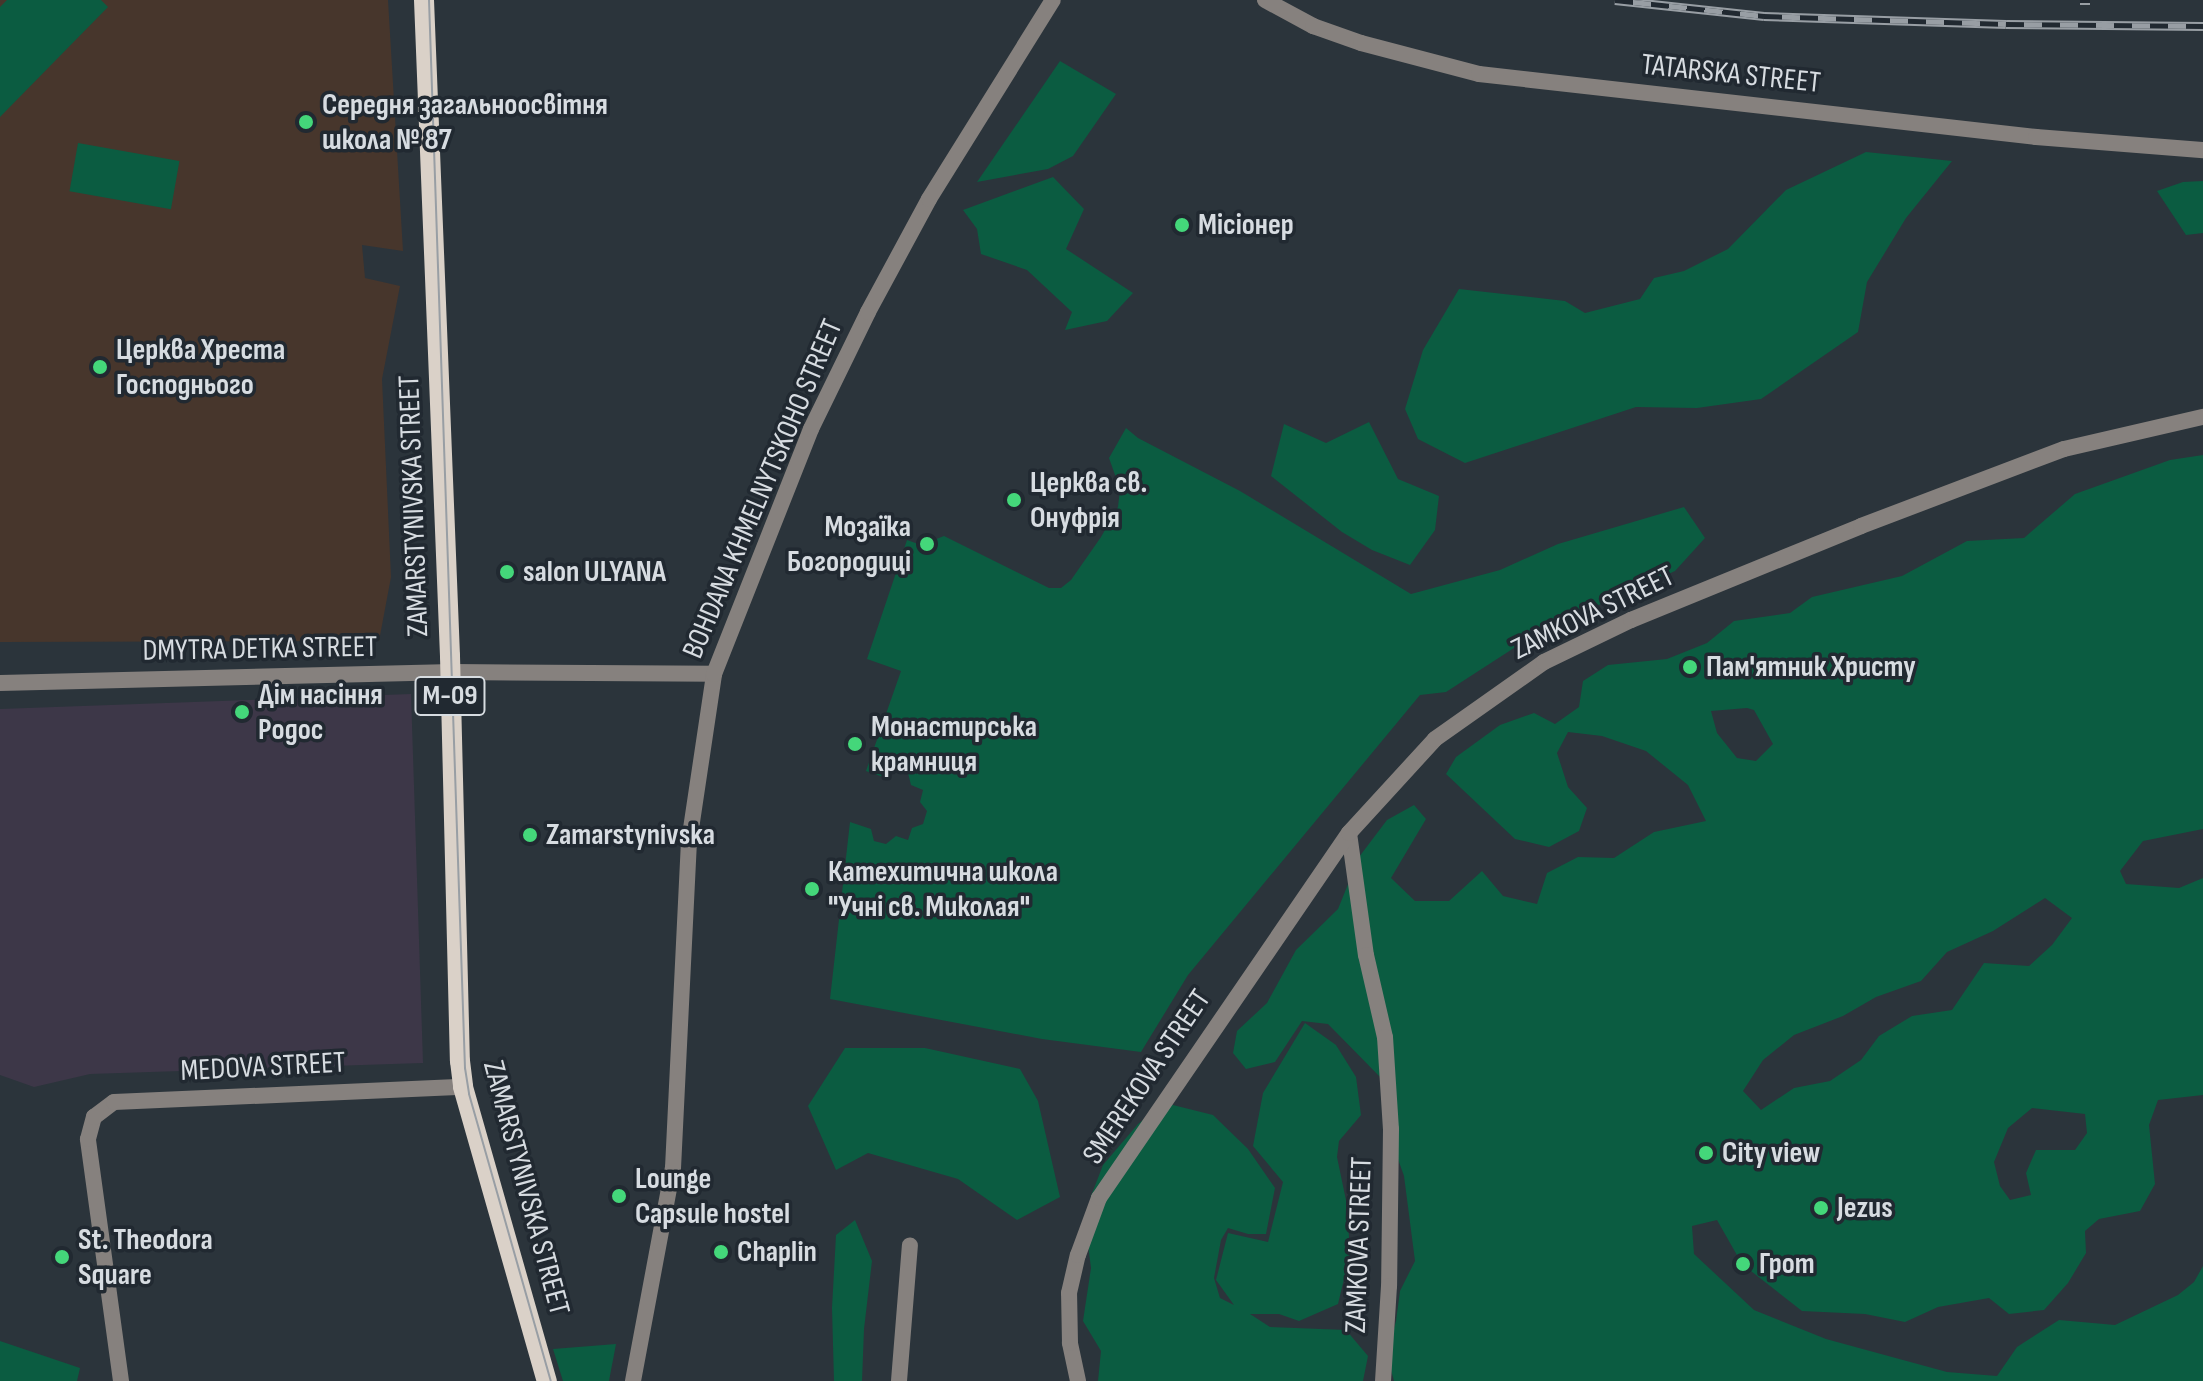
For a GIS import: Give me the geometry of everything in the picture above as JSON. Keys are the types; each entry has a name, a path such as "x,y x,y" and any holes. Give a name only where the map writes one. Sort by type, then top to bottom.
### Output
{"main road":[{"name":"ZAMARSTYNIVSKA STREET","path":"424,0 463,1087 547,1381"}],"street":[{"name":"BOHDANA KHMELNYTSKOHO STREET","path":"633,1381 673,1168 689,842 714,674 811,429 863,323 929,199 1053,0"},
{"name":"TATARSKA STREET","path":"1265,0 1313,26 1361,43 1479,74 2036,137 2203,150"},
{"name":"ZAMKOVA STREET","path":"1383,1381 1389,1286 1391,1129 1385,1037 1366,955 1349,833 1435,739 1544,662 1631,620 1832,537 2050,454 2203,417"},
{"name":"DMYTRA DETKA STREET","path":"0,683 449,672 714,674"},
{"name":"SMEREKOVA STREET","path":"1078,1381 1070,1343 1069,1293 1078,1255 1099,1198 1349,833"},
{"name":"MEDOVA STREET","path":"121,1381 88,1139 94,1117 114,1102 463,1087"},
{"path":"899,1381 910,1245"}],"shaded area":[{"path":"0,0 388,0 403,251 362,245 365,278 400,286 382,379 391,577 379,641 0,642"},
{"path":"411,694 423,1063 90,1074 34,1087 0,1075 0,709"}],"green space":[{"path":"7,0 101,0 108,7 0,117 0,7"},
{"path":"1060,61 1116,94 1073,156 1048,169 977,182"},
{"path":"78,143 179,161 171,209 69,191"},
{"path":"1866,152 1952,161 1906,218 1867,282 1858,332 1761,399 1697,408 1636,407 1465,463 1418,439 1405,409 1423,350 1459,289 1565,301 1585,313 1640,299 1654,278 1684,271 1728,249 1786,190"},
{"path":"1053,177 1084,209 1066,249 1133,293 1107,321 1065,330 1072,312 1027,270 981,254 977,229 963,210"},
{"path":"2203,181 2203,233 2186,235 2157,191 2183,182"},
{"path":"1369,422 1398,479 1439,496 1435,530 1410,565 1372,550 1342,532 1271,476 1284,424 1326,443"},
{"path":"1126,428 1138,438 1240,491 1411,594 1500,570 1558,544 1684,507 1705,538 1675,571 1542,630 1446,692 1420,695 1188,975 1141,1052 1042,1039 830,999 850,822 871,829 874,841 886,844 896,836 908,840 912,828 923,824 927,811 920,802 923,790 911,785 908,773 896,770 886,778 866,771 901,671 867,659 907,540 921,545 944,536 1049,588 1061,588 1071,580 1118,507 1120,489 1109,458"},
{"path":"2203,455 2203,829 2143,841 2120,871 2126,884 2179,888 2203,878 2203,1095 2158,1100 2149,1125 2155,1184 2140,1211 2099,1219 2085,1231 2086,1253 2068,1283 2044,1310 2009,1314 1989,1298 1938,1307 1905,1322 1865,1314 1802,1311 1742,1264 1717,1220 1692,1226 1694,1254 1754,1310 1826,1339 1947,1372 1997,1376 2017,1347 2059,1320 2115,1325 2178,1295 2194,1282 2203,1266 2203,1381 1394,1381 1387,1355 1400,1291 1415,1261 1404,1176 1388,1131 1383,1080 1328,1024 1302,1021 1275,1062 1246,1069 1233,1053 1237,1031 1267,1003 1296,950 1338,909 1359,857 1387,820 1414,805 1426,819 1391,878 1415,901 1449,901 1482,871 1503,896 1537,904 1547,873 1578,857 1614,858 1654,832 1706,821 1688,785 1646,751 1602,736 1568,732 1557,753 1568,787 1587,808 1579,831 1549,847 1515,839 1446,774 1456,757 1500,725 1534,713 1555,724 1579,707 1583,681 1608,665 1667,659 1707,643 1734,621 1790,613 1812,597 1902,576 1967,541 2024,538 2075,494 2170,460","holes":["1754,710 1773,744 1756,761 1737,758 1717,733 1711,711","2045,898 2072,918 2052,945 2029,966 1984,963 1952,1010 1912,1016 1879,1036 1861,1060 1830,1081 1794,1088 1761,1110 1743,1091 1763,1060 1794,1035 1843,1016 1876,997 1921,981 1947,952 1993,931","2032,1108 2085,1114 2087,1133 2075,1150 2036,1150 2026,1173 2031,1195 2010,1200 2000,1186 1994,1162 2008,1128"]},
{"path":"1305,1023 1336,1045 1356,1077 1361,1115 1339,1141 1337,1157 1347,1205 1350,1254 1338,1304 1299,1321 1279,1314 1250,1314 1270,1327 1346,1330 1368,1356 1363,1381 1098,1381 1101,1351 1083,1321 1091,1268 1087,1237 1091,1196 1103,1165 1138,1124 1165,1103 1213,1115 1248,1149 1275,1188 1266,1234 1248,1234 1228,1228 1221,1240 1214,1278 1220,1298 1234,1305 1216,1280 1228,1233 1268,1242 1283,1182 1253,1146 1263,1093"},
{"path":"845,1048 925,1048 1020,1069 1038,1101 1060,1197 1017,1220 958,1179 868,1153 836,1170 808,1106"},
{"path":"855,1220 872,1261 862,1381 834,1381 832,1308 836,1235"},
{"path":"0,1341 80,1368 77,1381 0,1381"},
{"path":"616,1344 609,1381 563,1381 553,1349"}],"tram line":[{"path":"429,0 465,1068 469,1094 551,1381"}],"railway":[{"path":"1615,0 1764,16 2006,24 2203,26"},
{"path":"2080,0 2090,0"}],"place":[{"name":"Середня загальноосвітня школа № 87","path":"306,122"},
{"name":"Місіонер","path":"1182,225"},
{"name":"Церква Хреста Господнього","path":"100,367"},
{"name":"Церква св. Онуфрія","path":"1014,500"},
{"name":"Мозаїка Богородиці","path":"927,544"},
{"name":"salon ULYANA","path":"507,572"},
{"name":"Пам'ятник Христу","path":"1690,667"},
{"name":"Дім насіння Родос","path":"242,712"},
{"name":"Монастирська крамниця","path":"855,744"},
{"name":"Zamarstynivska","path":"530,835"},
{"name":"Катехитична школа \"Учні св. Миколая\"","path":"812,889"},
{"name":"City view","path":"1706,1153"},
{"name":"Lounge Capsule hostel","path":"619,1196"},
{"name":"Jezus","path":"1821,1208"},
{"name":"Chaplin","path":"721,1252"},
{"name":"St. Theodora Square","path":"62,1257"},
{"name":"Грот","path":"1743,1264"}]}
